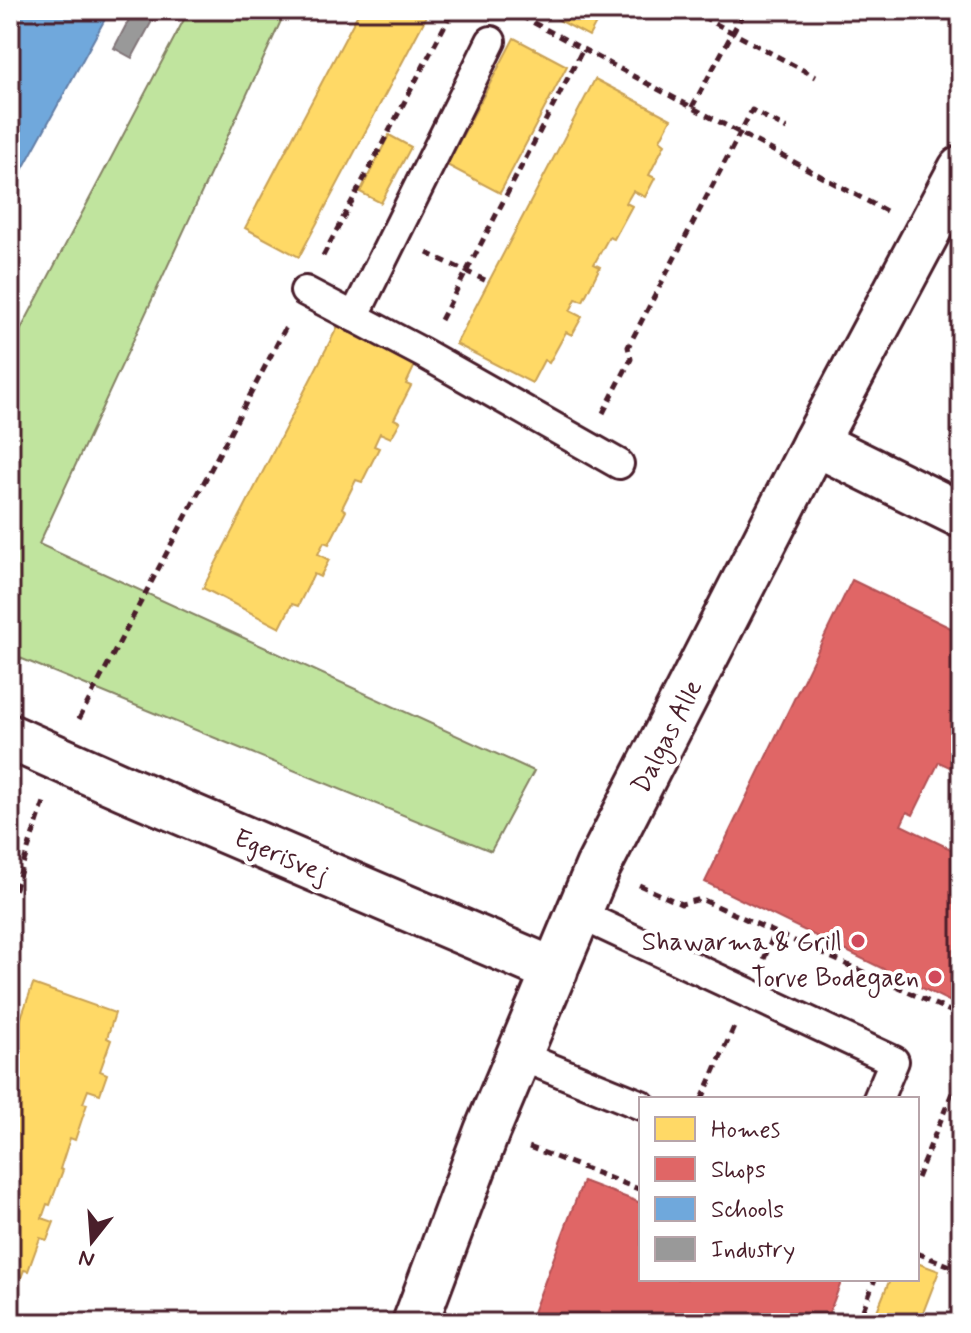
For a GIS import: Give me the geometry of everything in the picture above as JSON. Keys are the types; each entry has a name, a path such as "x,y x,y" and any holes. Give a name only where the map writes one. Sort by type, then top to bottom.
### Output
{"street":[{"name":"Dalgas Alle","path":"415,1323 487,1131 598,867 815,443 961,169"},
{"path":"815,443 961,515"},
{"name":"Egerisvej","path":"10,737 555,971"}],"lane":[{"path":"354,317 491,41"},
{"path":"305,291 423,353 619,464"},
{"path":"579,914 894,1061 879,1097"},
{"path":"518,1055 639,1104"}],"path":[{"path":"10,903 59,758 453,10"},
{"path":"510,10 927,233"},
{"path":"690,10 816,77"},
{"path":"692,107 745,10"},
{"path":"423,353 583,49"},
{"path":"586,445 631,359 628,347 752,110 787,129"},
{"path":"393,237 489,282"},
{"path":"598,867 681,904 701,899 961,1016"},
{"path":"919,1173 961,1071"},
{"path":"487,1131 639,1189"},
{"path":"919,1254 961,1270"},
{"path":"858,1323 874,1281"}],"green space":[{"path":"189,10 286,10 39,544 534,771 491,851 10,654 10,350"}],"building: Homes":[{"path":"360,10 430,10 299,257 245,228"},
{"path":"540,10 609,10 606,15 602,12 589,36"},
{"path":"514,38 567,66 500,193 447,165"},
{"path":"595,79 671,119 660,140 665,144 649,175 655,178 645,197 633,191 626,203 632,206 614,239 609,237 594,264 600,267 583,301 576,299 570,311 582,317 572,335 566,332 549,363 544,360 532,383 456,344"},
{"path":"389,135 411,147 381,203 360,192"},
{"path":"340,322 417,361 406,384 411,386 394,419 400,422 391,438 380,433 374,446 379,448 362,482 356,480 342,508 346,511 329,544 324,542 318,554 329,560 320,577 314,574 298,606 292,604 280,628 203,588"},
{"path":"33,984 115,1013 107,1038 111,1040 100,1071 107,1074 100,1094 88,1090 83,1103 87,1104 75,1140 70,1138 60,1169 63,1170 42,1218 54,1222 47,1240 40,1238 28,1271 24,1270 15,1294 10,1292 10,1049"},
{"path":"919,1264 939,1271 919,1323 872,1323 889,1281 919,1281"}],"building: Shops":[{"path":"852,580 961,633 961,760 956,770 939,762 913,815 907,812 901,825 961,854 961,1007 705,882"},
{"path":"583,1181 639,1202 639,1281 842,1281 825,1323 529,1323"}],"building: Schools":[{"path":"10,10 110,10 10,192"}],"building: Industry":[{"path":"134,10 158,10 132,58 114,48"}],"place":[{"name":"Shawarma & Grill","path":"858,941"},
{"name":"Torve Bodegaen","path":"935,977"}]}
